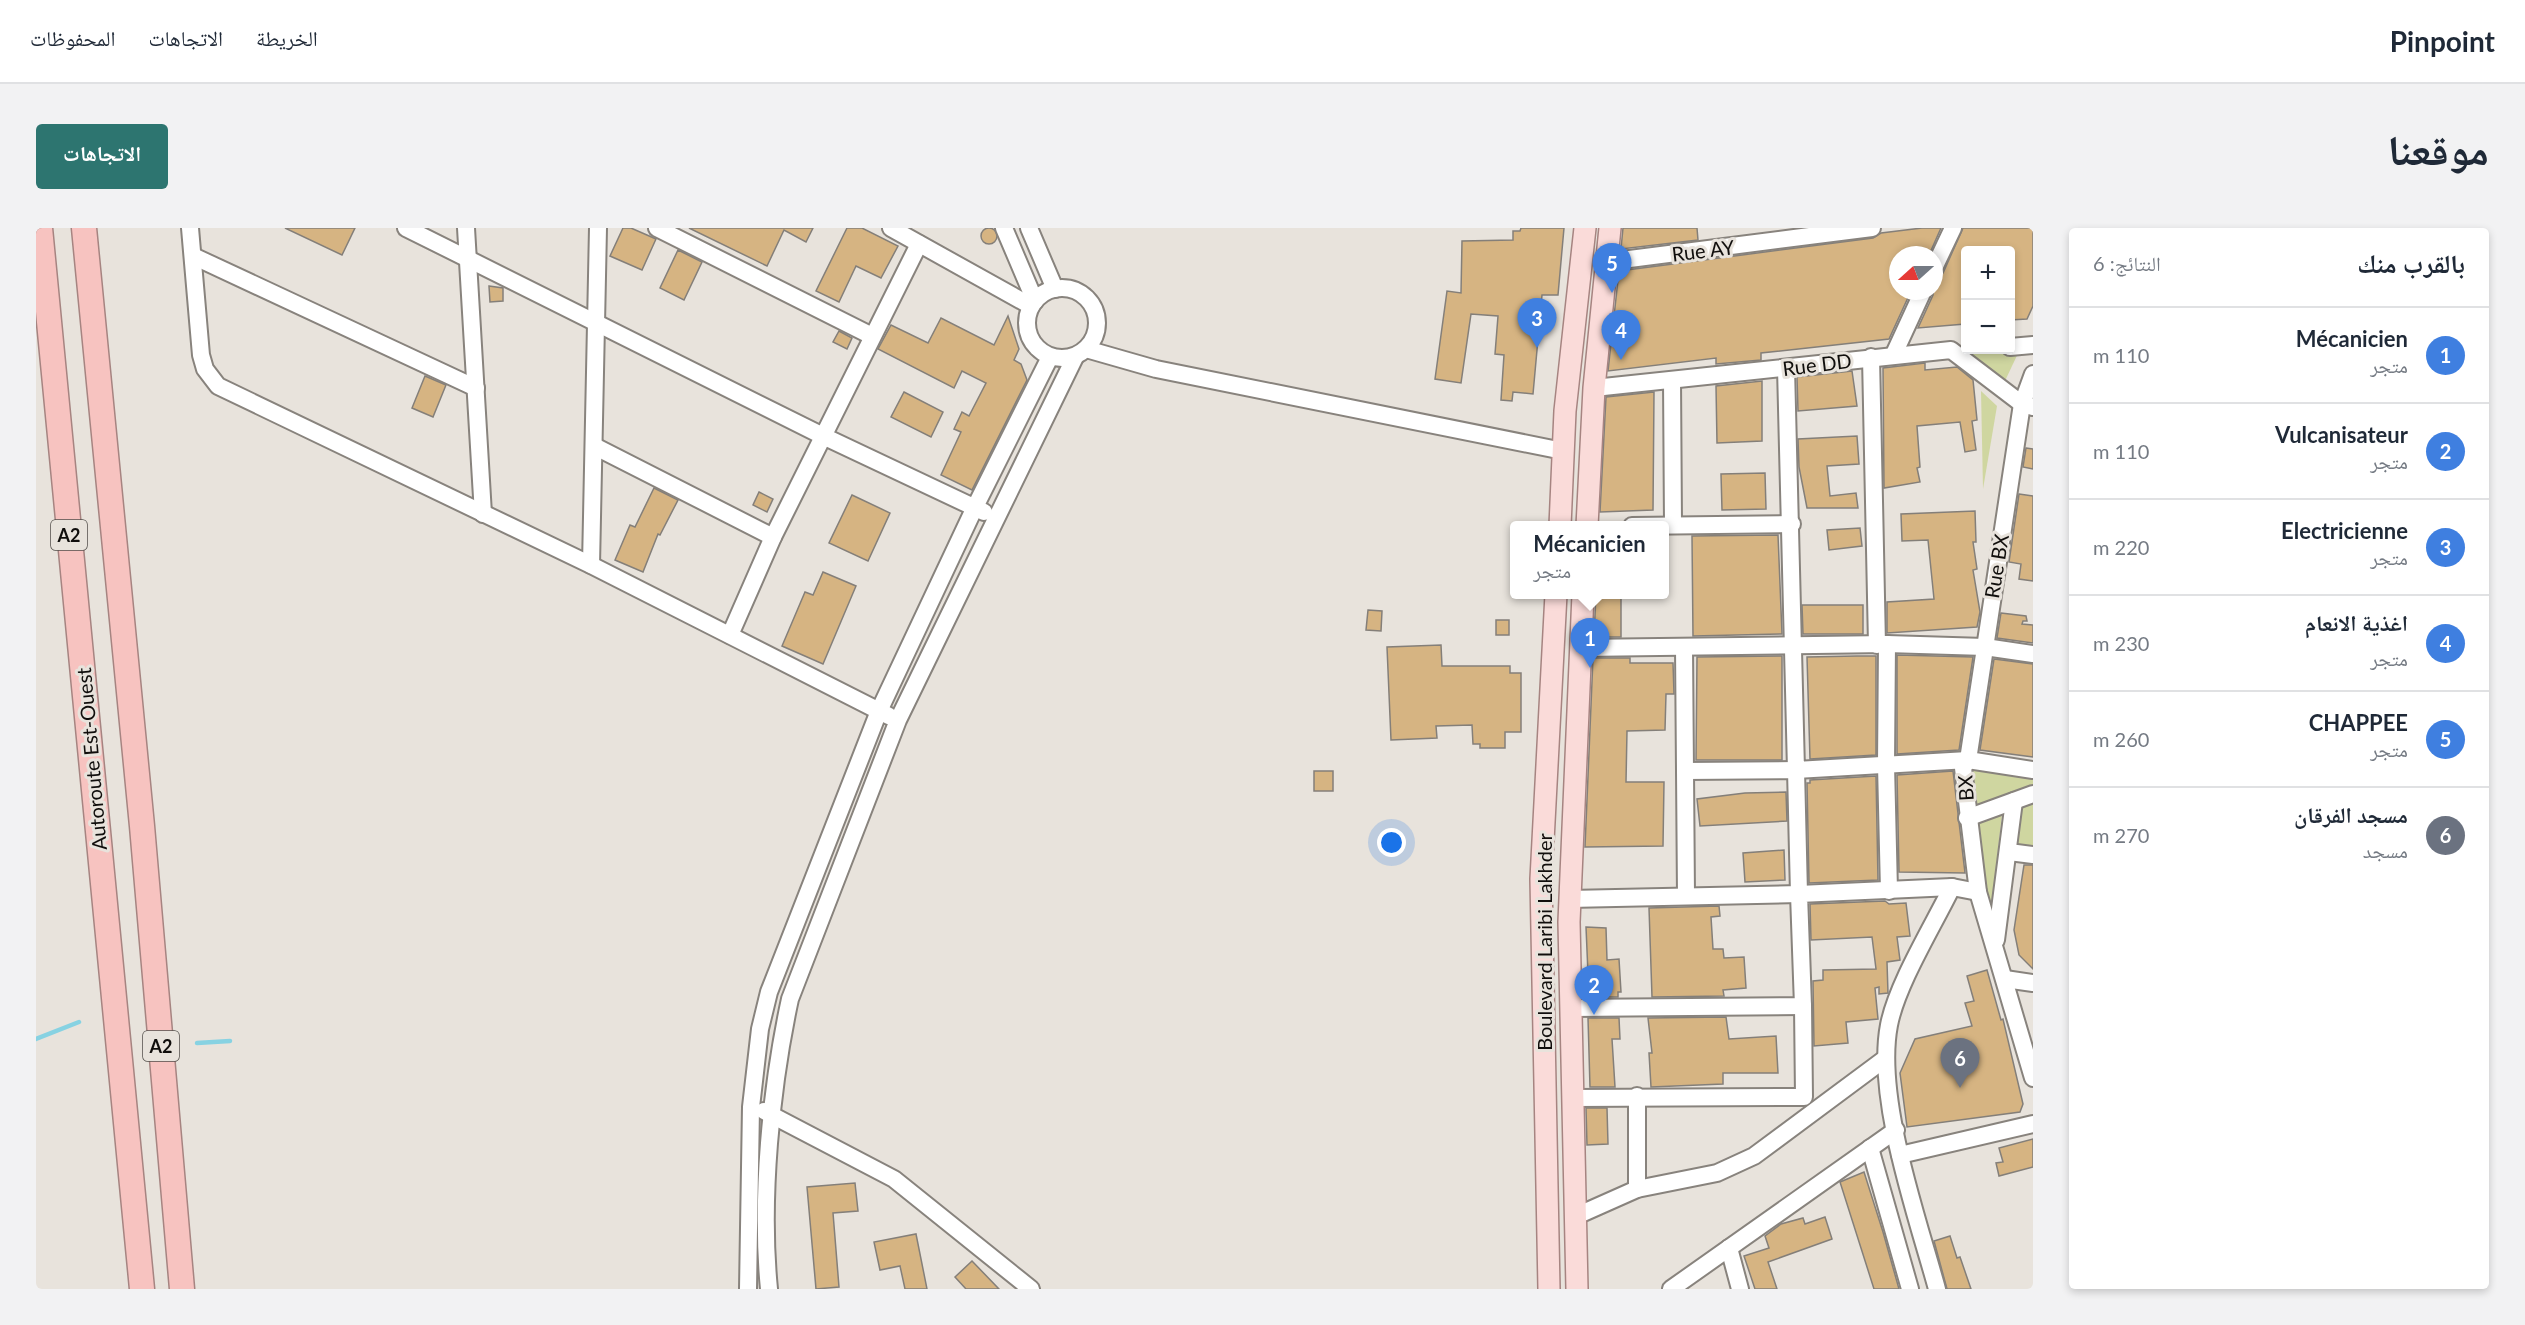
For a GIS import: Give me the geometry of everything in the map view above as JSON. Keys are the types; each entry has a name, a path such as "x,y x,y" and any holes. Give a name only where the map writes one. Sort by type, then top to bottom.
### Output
{"highway":[{"name":"Autoroute Est-Ouest","path":"40,228 141,1283"},
{"name":"A2","path":"84,228 142,826 182,1289"}],"main road":[{"path":"1560,521 1568,388 1585,228"},
{"path":"1587,521 1594,388 1610,228"},
{"path":"1568,388 1594,388"},
{"name":"Boulevard Laribi Lakhder","path":"1549,1289 1541,891 1556,599"},
{"name":"Boulevard Laribi Lakhder","path":"1576,1289 1569,899 1583,599"}],"street":[{"path":"190,228 201,355 205,369 213,381 224,390 591,565 898,720"},
{"path":"406,228 823,436 995,517"},
{"path":"466,228 483,514"},
{"path":"591,565 598,228"},
{"path":"657,228 872,336"},
{"path":"891,228 1033,303"},
{"path":"1004,228 1033,303 1027,326 1029,336 1041,352 1050,357 1081,353 1563,452"},
{"path":"1029,228 1055,289"},
{"name":"Rue AY","path":"1606,262 1769,235 1872,228"},
{"path":"1943,249 1953,228"},
{"path":"730,635 773,537 919,244"},
{"path":"193,256 476,388"},
{"path":"769,1289 766,1234 772,1114 781,1041 790,999 898,720 995,517 1081,353 1097,332 1096,312 1084,296 1075,290 1055,289 1033,303"},
{"path":"1894,354 1919,300"},
{"path":"2015,347 2033,345"},
{"name":"Rue DD","path":"1594,388 1894,354 1958,349 2027,406"},
{"path":"747,1289 751,1107 760,1029 769,992 879,711 975,507 1050,357"},
{"path":"1871,357 1889,891"},
{"path":"1572,1098 1804,1097 1792,524 1786,368"},
{"name":"Rue BX","path":"1968,760 1985,647 2033,374"},
{"path":"1672,380 1673,524"},
{"path":"594,446 773,537"},
{"path":"1669,524 1792,524"},
{"path":"1580,648 1882,645 1985,647 2033,654"},
{"path":"1684,647 1686,895"},
{"path":"1685,771 1796,770 1968,760 2033,770"},
{"name":"BX","path":"1968,760 1963,768 1978,892 2032,1073"},
{"path":"1968,818 2033,794"},
{"path":"1995,946 2014,801"},
{"path":"2009,852 2033,855"},
{"path":"1569,899 1799,894 1952,887 1978,892"},
{"path":"1936,1289 1900,1155 1886,1058 1890,1023 1902,991 1952,887"},
{"path":"2005,979 2033,982"},
{"path":"1570,1008 1803,1006"},
{"path":"1574,1217 1637,1188 1717,1173 1754,1156 1886,1058"},
{"path":"1637,1096 1637,1188"},
{"path":"751,1107 772,1114 894,1179 1031,1289"},
{"path":"1900,1155 2033,1124"},
{"path":"1671,1289 1896,1130"},
{"path":"1870,1148 1910,1289"},
{"path":"1729,1248 1740,1289"}],"green space":[{"path":"2015,347 2021,347 2004,383 1966,354 2015,354"},
{"path":"1981,391 1997,406 1983,489"},
{"path":"1969,766 2033,774 2033,788 1974,808"},
{"path":"2033,801 2033,850 2022,849 2015,842 2017,807"},
{"path":"2002,814 1992,903 1988,904 1969,821"}],"building":[{"path":"285,228 355,228 342,255"},
{"path":"623,228 631,228 656,239 642,270 610,256"},
{"path":"689,228 813,228 806,242 784,230 767,266"},
{"path":"847,228 862,228 898,246 881,278 856,266 839,302 816,291"},
{"path":"989,228 997,236 989,244 981,236"},
{"path":"1521,228 1564,228 1558,295 1542,295 1533,394 1513,392 1512,401 1501,400 1504,355 1495,354 1498,316 1471,314 1461,383 1435,379 1447,291 1461,293 1462,241 1513,240 1513,231 1520,231"},
{"path":"1623,228 1697,228 1698,240 1621,249"},
{"path":"1941,228 1933,246 1889,246 1889,300 1907,300 1889,339 1761,353 1761,360 1716,364 1716,358 1608,371 1619,271 1873,238 1881,233"},
{"path":"1963,228 2033,228 2033,306 2027,319 2015,320 2015,246 1961,246 1961,324 1918,328 1931,300 1943,300 1943,273"},
{"path":"678,250 702,262 684,300 660,288"},
{"path":"489,286 503,288 503,301 490,302"},
{"path":"1008,316 1019,349 1014,360 1021,364 1027,380 972,490 941,475 961,432 954,429 962,412 969,416 986,383 962,371 954,388 878,349 891,325 928,343 941,318 994,345"},
{"path":"839,331 852,338 847,349 833,342"},
{"path":"1925,363 1925,370 1957,367 1973,380 1977,420 1972,421 1976,450 1965,452 1960,422 1917,426 1920,467 1917,468 1920,482 1884,488 1883,368"},
{"path":"1852,371 1857,406 1798,411 1797,377"},
{"path":"425,376 446,385 433,417 412,408"},
{"path":"1762,381 1762,441 1717,443 1716,386"},
{"path":"904,392 943,412 931,437 891,417"},
{"path":"1654,392 1653,510 1600,512 1606,397"},
{"path":"1857,436 1859,464 1827,466 1830,496 1856,493 1858,508 1807,508 1799,467 1798,439"},
{"path":"2026,448 2033,449 2033,469 2023,467"},
{"path":"1765,473 1766,509 1722,510 1721,474"},
{"path":"654,488 678,500 660,535 658,534 643,572 615,560 630,525 635,527"},
{"path":"759,492 773,499 767,512 753,505"},
{"path":"2019,494 2033,496 2033,581 2019,579 2021,564 2009,562"},
{"path":"852,495 890,513 868,561 829,543"},
{"path":"1975,511 1976,542 1973,542 1977,569 1973,570 1980,612 1977,627 1887,633 1887,602 1934,599 1928,540 1902,541 1901,514"},
{"path":"1860,528 1862,546 1829,550 1827,530"},
{"path":"1778,535 1782,634 1693,636 1692,536"},
{"path":"823,572 856,586 823,664 782,646 805,592 813,595"},
{"path":"1596,599 1621,599 1621,637 1594,637"},
{"path":"1802,605 1863,605 1863,634 1803,634"},
{"path":"1368,610 1382,611 1381,631 1366,630"},
{"path":"2001,613 2026,616 2027,621 2023,621 2022,624 2033,625 2033,643 1997,638"},
{"path":"1496,620 1509,620 1509,635 1496,635"},
{"path":"1441,645 1442,666 1510,666 1510,673 1521,673 1521,732 1505,732 1505,748 1480,748 1480,744 1473,744 1472,725 1436,726 1437,738 1391,740 1387,647"},
{"path":"1897,655 1973,657 1959,750 1897,754"},
{"path":"1782,656 1782,760 1696,760 1697,657"},
{"path":"1876,656 1876,755 1810,759 1807,657"},
{"path":"1593,658 1630,658 1630,663 1673,663 1674,694 1666,694 1665,730 1627,731 1626,782 1664,782 1663,846 1585,847"},
{"path":"1994,659 2033,664 2033,757 1980,750"},
{"path":"1314,771 1333,771 1333,791 1314,791"},
{"path":"1953,771 1965,873 1899,872 1897,775"},
{"path":"1876,776 1878,880 1809,883 1807,783 1810,783 1810,780"},
{"path":"1786,792 1787,821 1700,826 1697,799 1745,793"},
{"path":"1784,850 1785,880 1745,882 1743,853"},
{"path":"2024,865 2033,865 2033,969 2019,955 2014,930"},
{"path":"1885,901 1889,904 1906,903 1910,936 1897,937 1900,960 1887,962 1888,993 1879,994 1879,987 1875,988 1878,1019 1846,1022 1848,1043 1814,1046 1813,981 1823,980 1823,970 1876,969 1872,937 1811,940 1810,904"},
{"path":"1719,906 1720,916 1711,917 1713,949 1723,949 1724,958 1744,957 1746,988 1723,990 1724,996 1652,997 1649,908"},
{"path":"1586,927 1606,928 1607,960 1619,959 1621,992 1618,992 1618,997 1589,997"},
{"path":"1987,970 2001,1020 2003,1019 2023,1104 2020,1112 1907,1127 1900,1073 1915,1039 1972,1026 1965,1003 1974,1001 1967,976"},
{"path":"1726,1017 1729,1039 1776,1036 1778,1073 1723,1073 1723,1084 1651,1087 1649,1053 1652,1053 1648,1018"},
{"path":"1588,1018 1619,1018 1620,1039 1612,1039 1615,1087 1590,1087"},
{"path":"1586,1108 1607,1108 1608,1144 1587,1145"},
{"path":"2033,1139 2033,1167 1999,1176 1996,1163 2003,1162 1999,1148"},
{"path":"1864,1172 1899,1289 1874,1289 1840,1182"},
{"path":"855,1183 858,1211 833,1213 839,1287 816,1289 807,1187"},
{"path":"1825,1217 1832,1239 1768,1262 1777,1289 1755,1289 1744,1256 1769,1248 1765,1236 1781,1224 1803,1218 1805,1224"},
{"path":"916,1234 927,1289 905,1289 900,1266 880,1270 874,1242"},
{"path":"1950,1236 1971,1289 1947,1289 1934,1241"},
{"path":"972,1261 999,1289 966,1289 955,1277"}],"waterway":[{"path":"36,1039 79,1022"},
{"path":"197,1043 230,1041"}],"place":[{"name":"CHAPPEE","path":"1612,293"},
{"name":"Electricienne","path":"1537,348"},
{"name":"اغذية الانعام","path":"1621,360"},
{"name":"Mécanicien","path":"1590,668"},
{"name":"Vulcanisateur","path":"1594,1015"},
{"name":"مسجد الفرقان","path":"1960,1088"}]}
